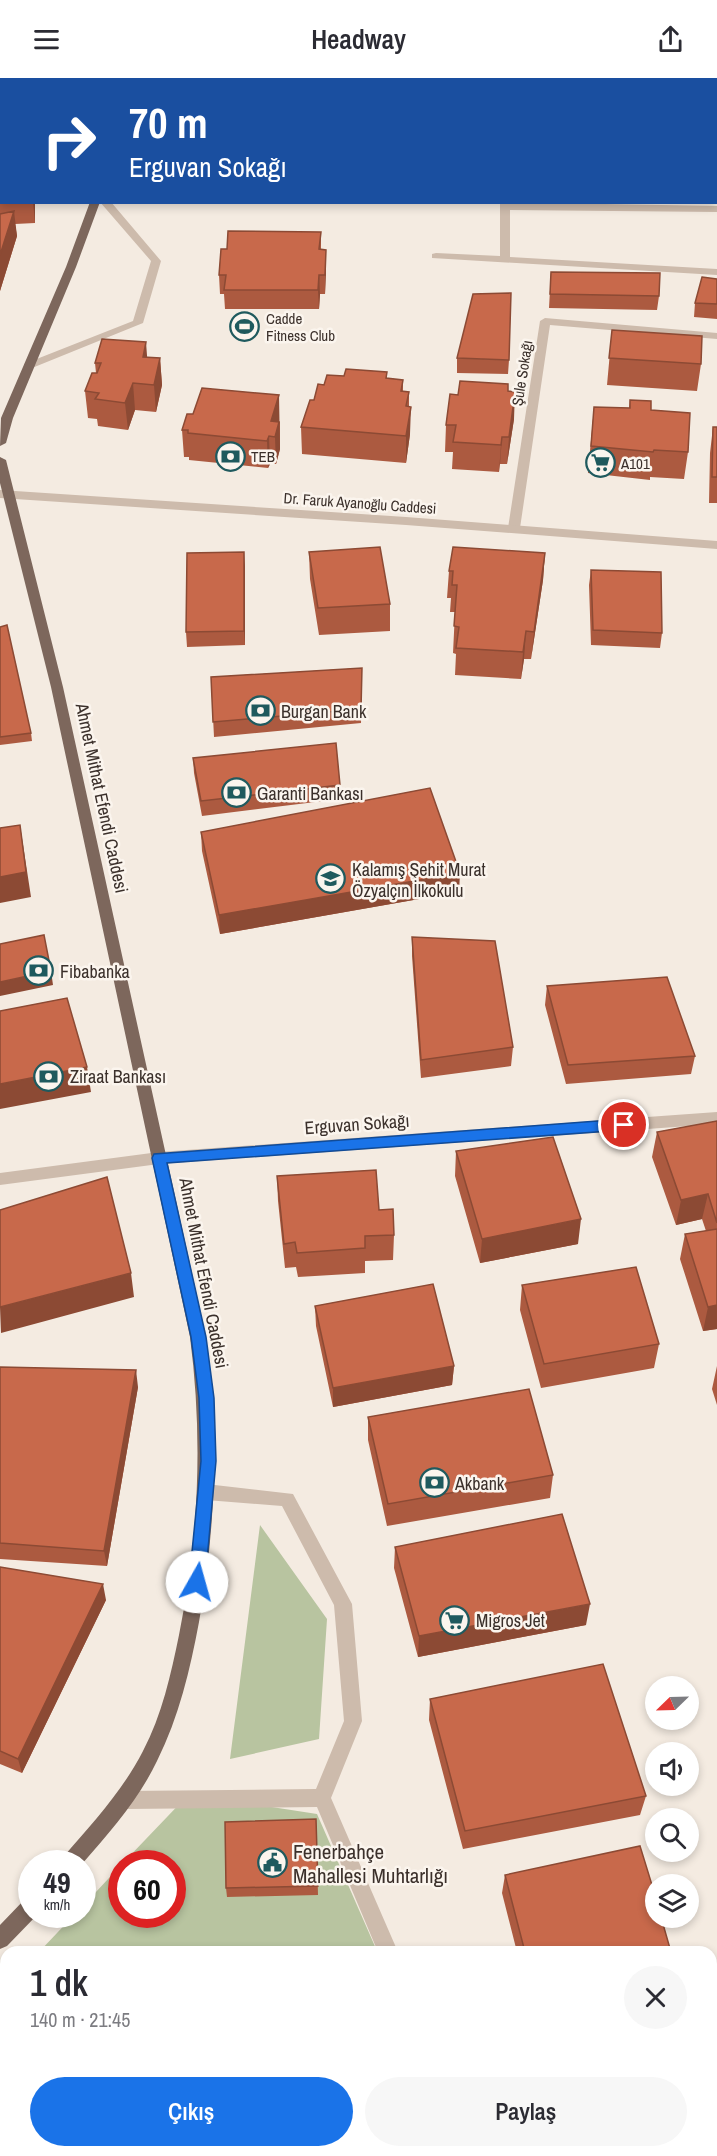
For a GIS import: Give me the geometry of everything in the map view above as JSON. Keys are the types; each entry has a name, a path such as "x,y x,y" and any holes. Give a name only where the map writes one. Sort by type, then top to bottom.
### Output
{"main road":[{"path":"0,443 7,418 71,267 94,204"},
{"name":"Ahmet Mithat Efendi Caddesi","path":"0,460 4,495 57,687 159,1158 204,1371 209,1432 197,1582 173,1701 151,1756 125,1800 82,1850"},
{"path":"0,1939 18,1920"}],"street":[{"path":"28,366 138,323 156,261 107,204"},
{"path":"505,258 505,205 717,209"},
{"path":"436,256 505,258 717,272"},
{"name":"Şule Sokağı","path":"514,528 545,321 717,336"},
{"path":"0,479 4,495"},
{"name":"Dr. Faruk Ayanoğlu Caddesi","path":"4,495 514,528 717,544"},
{"name":"Erguvan Sokağı","path":"0,1179 159,1158 717,1118"},
{"path":"206,1492 287,1499 343,1604 353,1721 322,1798 385,1946"},
{"path":"125,1800 322,1798"}],"green space":[{"path":"260,1525 327,1619 319,1739 230,1759"},
{"path":"189,1794 317,1814 375,1946 45,1946 62,1928 96,1928 96,1892 108,1879 108,1928 186,1928 186,1850 135,1850"}],"building":[{"path":"14,211 0,255 0,214"},
{"path":"228,231 321,232 319,249 326,250 325,275 319,275 318,290 224,290 226,275 219,275 221,249 227,249"},
{"path":"551,272 660,273 659,296 550,294"},
{"path":"702,277 717,279 717,304 695,303"},
{"path":"511,293 509,360 457,358 473,294"},
{"path":"612,330 702,336 701,364 609,358"},
{"path":"102,339 146,342 143,357 160,358 154,385 133,383 125,403 95,399 99,393 85,391 92,373 97,373 101,363 95,363"},
{"path":"346,369 387,372 386,378 403,380 401,391 409,392 406,406 411,407 406,436 301,427 310,400 314,400 318,384 324,385 327,375 344,376"},
{"path":"460,381 508,384 508,391 515,392 509,437 502,437 501,445 453,442 456,425 446,425 450,394 458,395"},
{"path":"202,388 279,395 271,421 279,422 275,437 269,436 267,441 188,433 188,430 182,430 187,414 193,414"},
{"path":"630,400 651,401 651,410 690,413 688,452 654,450 653,452 591,446 594,407 630,408"},
{"path":"713,427 717,427 717,477 712,477"},
{"path":"380,547 390,604 318,608 309,552"},
{"path":"453,547 545,553 534,632 526,631 523,652 456,648 459,627 454,626 457,585 452,585 453,571 449,571"},
{"path":"244,552 244,631 186,632 187,553"},
{"path":"591,570 661,572 662,633 593,630"},
{"path":"7,625 31,733 0,737 0,627"},
{"path":"362,668 361,709 213,722 211,677"},
{"path":"336,743 340,785 201,801 193,758"},
{"path":"430,788 460,873 219,915 201,832"},
{"path":"20,825 26,872 0,877 0,828"},
{"path":"44,935 51,971 0,982 0,944"},
{"path":"412,937 495,941 513,1047 421,1060"},
{"path":"667,977 695,1056 568,1065 547,986"},
{"path":"67,998 87,1067 0,1084 0,1011"},
{"path":"717,1121 717,1223 708,1194 681,1200 657,1132"},
{"path":"553,1137 581,1219 482,1239 456,1151"},
{"path":"376,1170 379,1210 393,1209 394,1235 365,1236 365,1248 297,1253 295,1242 284,1244 277,1176"},
{"path":"107,1177 131,1273 0,1307 0,1210"},
{"path":"717,1229 717,1305 708,1307 685,1234"},
{"path":"636,1267 659,1344 544,1364 522,1285"},
{"path":"433,1284 454,1366 333,1388 315,1306"},
{"path":"0,1367 136,1370 104,1551 0,1543"},
{"path":"529,1389 553,1475 388,1504 368,1417"},
{"path":"562,1514 590,1604 419,1636 395,1547"},
{"path":"0,1567 103,1584 18,1759 0,1751"},
{"path":"603,1664 646,1796 465,1831 430,1699"},
{"name":"Fenerbahçe Mahallesi Muhtarlığı","path":"316,1819 318,1886 226,1888 225,1822"},
{"path":"640,1846 649,1874 645,1874 645,1928 664,1928 669,1946 523,1946 505,1875"}],"place":[{"name":"Cadde Fitness Club","path":"245,327"},
{"name":"TEB","path":"230,456"},
{"name":"A101","path":"600,463"},
{"name":"Burgan Bank","path":"260,711"},
{"name":"Garanti Bankası","path":"236,793"},
{"name":"Kalamış Şehit Murat Özyalçın İlkokulu","path":"331,879"},
{"name":"Fibabanka","path":"39,971"},
{"name":"Ziraat Bankası","path":"49,1076"},
{"name":"Akbank","path":"434,1483"},
{"name":"Migros Jet","path":"455,1620"},
{"name":"Fenerbahçe Mahallesi Muhtarlığı","path":"272,1863"}],"route":[{"path":"197,1582 204,1531 208,1461 207,1398 198,1337 159,1158 624,1125"}]}
